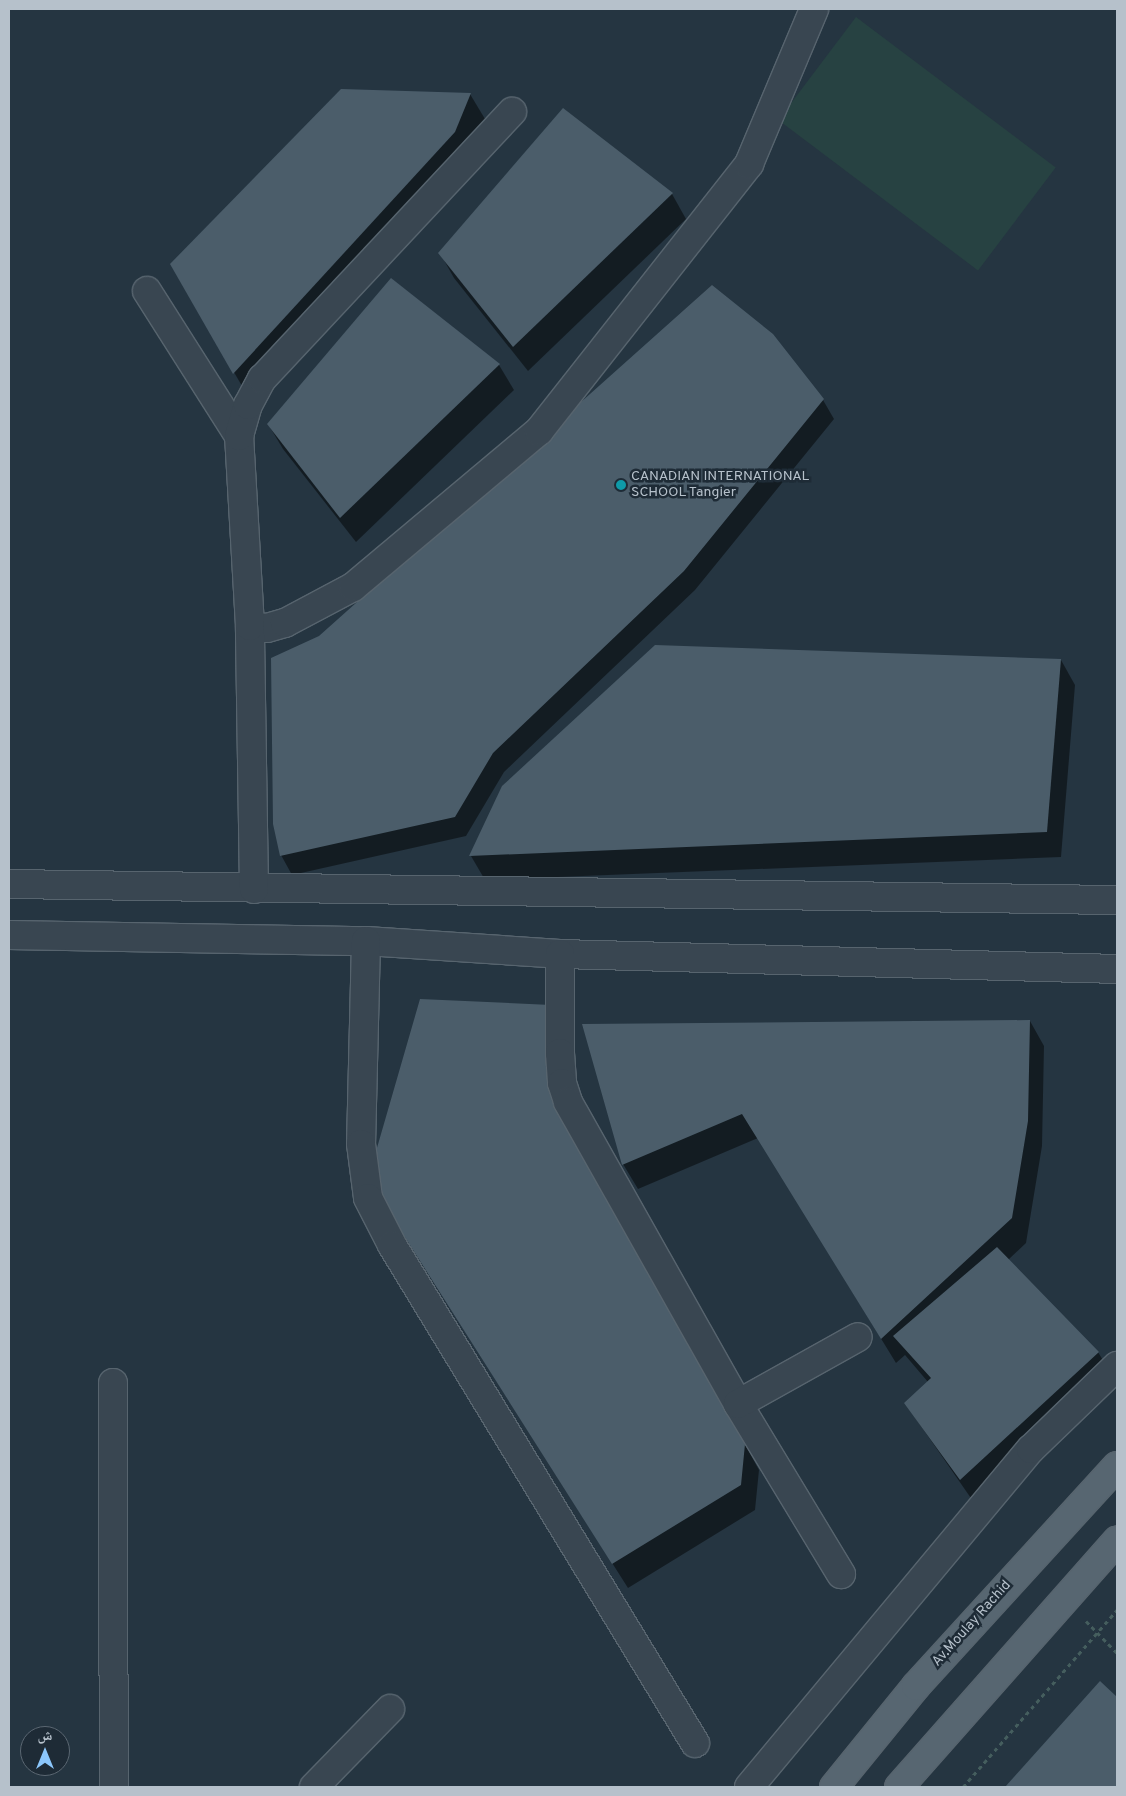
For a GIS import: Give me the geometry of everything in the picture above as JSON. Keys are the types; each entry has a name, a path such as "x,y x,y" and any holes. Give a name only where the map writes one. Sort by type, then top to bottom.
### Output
{"main road":[{"name":"Av.Moulay Rachid","path":"834,1787 916,1686 1117,1466"},
{"path":"899,1787 1064,1598 1117,1541"}],"street":[{"path":"250,626 267,628 284,623 353,587 539,431 749,164 814,9"},
{"path":"254,888 250,626 239,436 248,404 262,379 512,112"},
{"path":"147,292 239,436"},
{"path":"9,884 1117,900"},
{"path":"9,935 366,940 560,954 1117,969"},
{"path":"366,940 361,1144 368,1198 392,1245 695,1743"},
{"path":"560,954 560,1060 562,1083 568,1102 738,1404 841,1574"},
{"path":"738,1404 858,1337"},
{"path":"749,1787 1031,1449 1117,1366"},
{"path":"113,1383 114,1787"},
{"path":"314,1787 390,1709"}],"path":[{"path":"1064,1598 1117,1653"},
{"path":"963,1787 1096,1631 1117,1610"}],"green space":[{"path":"856,17 1056,167 978,270 778,120"}],"building":[{"path":"341,89 471,93 455,132 233,374 170,264"},
{"path":"563,108 673,193 513,347 438,253"},
{"path":"391,278 500,364 340,518 267,424"},
{"name":"CANADIAN INTERNATIONAL SCHOOL Tangier","path":"712,285 773,334 824,399 684,571 493,753 455,817 280,856 273,824 271,658 319,636"},
{"path":"655,645 1061,659 1047,832 469,856 502,786"},
{"path":"420,999 551,1005 548,1084 745,1444 741,1485 612,1564 368,1179"},
{"path":"1030,1020 1028,1121 1012,1218 881,1339 742,1114 622,1165 582,1024"},
{"path":"997,1247 1099,1352 960,1480 904,1403 931,1378 893,1336"},
{"path":"1100,1681 1117,1697 1117,1787 1005,1787"}],"place":[{"name":"CANADIAN INTERNATIONAL SCHOOL Tangier","path":"621,485"}]}
